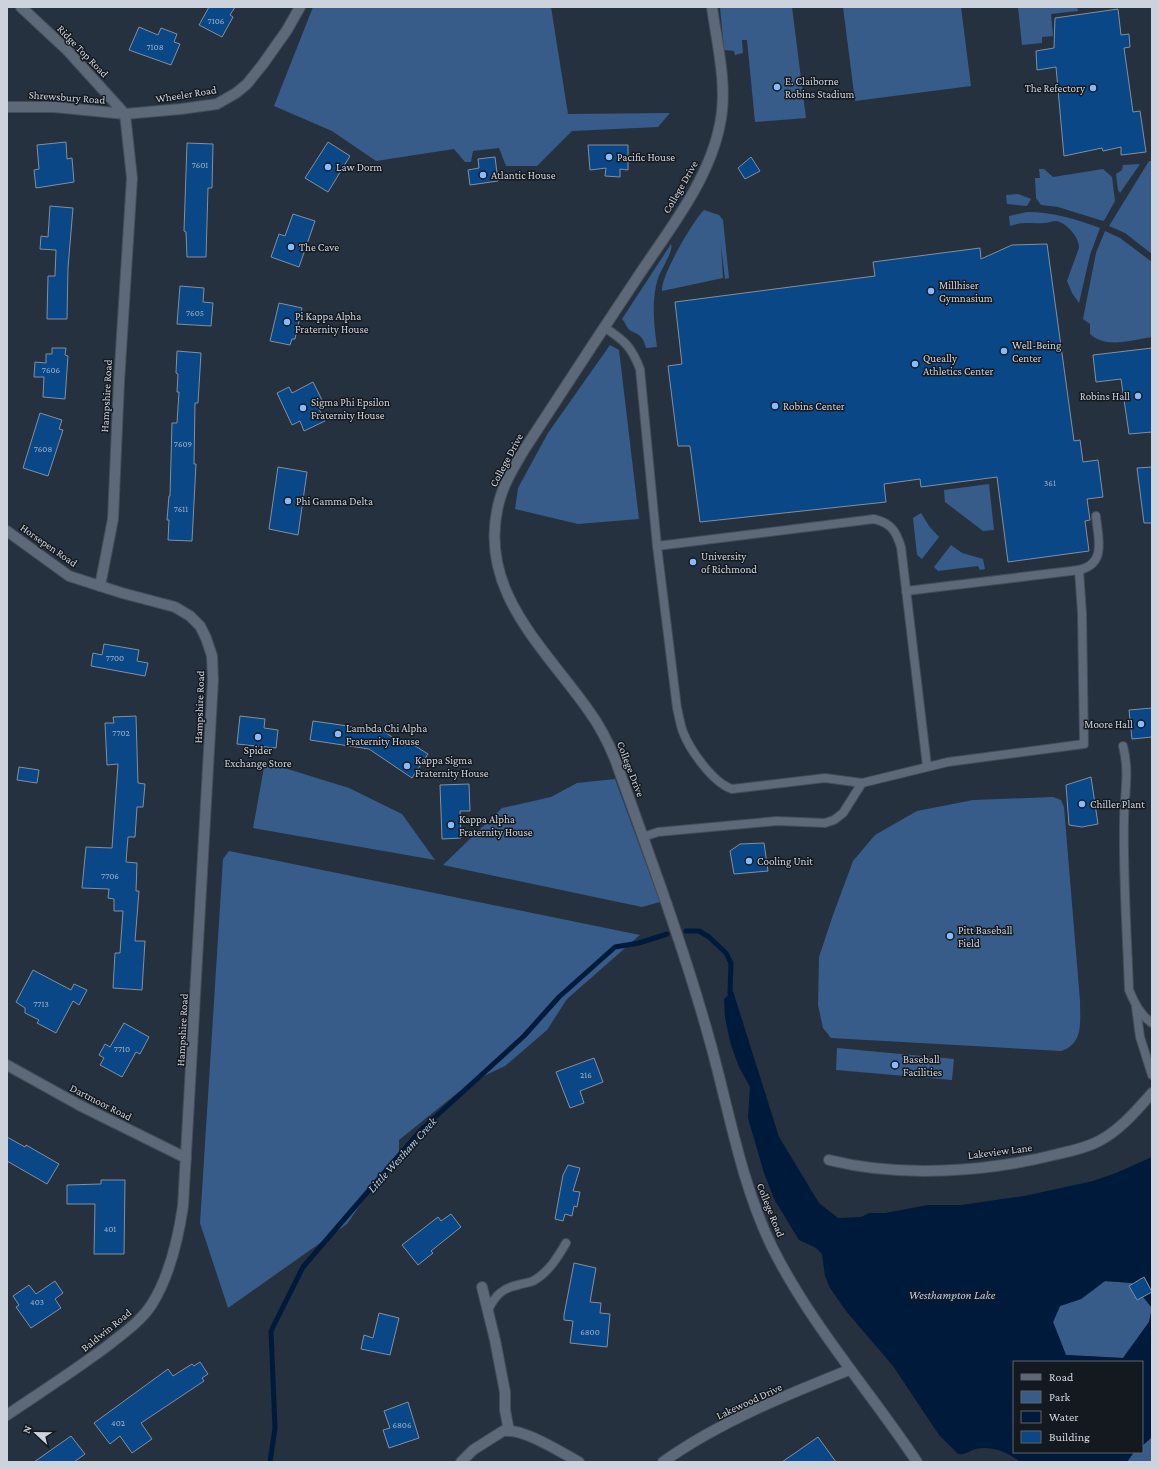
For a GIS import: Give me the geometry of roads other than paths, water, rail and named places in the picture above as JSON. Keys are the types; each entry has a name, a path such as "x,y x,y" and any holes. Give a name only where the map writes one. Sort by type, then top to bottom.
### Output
{"street":[{"name":"Ridge Top Road","path":"21,7 66,50 125,114"},
{"name":"Wheeler Road","path":"125,114 217,104 236,93 264,64 287,30 300,7"},
{"name":"College Drive","path":"676,933 643,837 607,740 590,712 522,623 503,583 494,544 496,514 507,480 524,450 695,189 705,171 716,141 723,99 722,75 712,7"},
{"name":"Shrewsbury Road","path":"7,107 54,107 125,114"},
{"name":"Hampshire Road","path":"125,114 132,178 119,382 113,519 100,586 175,607 190,616 200,626 212,656 212,712 186,1158"},
{"name":"Horsepen Road","path":"7,531 69,576 100,586"},
{"name":"College Road","path":"676,933 708,1032 748,1185 759,1217 772,1246 795,1289 849,1370 918,1462"},
{"name":"Dartmoor Road","path":"7,1065 79,1105 186,1158"},
{"name":"Lakeview Lane","path":"829,1160 858,1168 925,1171 985,1167 1033,1160 1097,1142 1112,1134 1152,1093"},
{"name":"Baldwin Road","path":"7,1415 95,1355 136,1324 152,1305 169,1268 178,1239 183,1206 186,1158"},
{"path":"482,1287 505,1392 505,1410 509,1430"},
{"name":"Lakewood Drive","path":"663,1462 711,1432 747,1414 849,1370"},
{"path":"461,1462 473,1450 509,1430 525,1435 552,1447 579,1462"}],"lane":[{"path":"604,327 619,337 630,348 640,370 657,546 680,722 683,734 704,766 727,787 732,789 826,778 862,783 927,766 1084,744 1082,627 1079,570"},
{"path":"906,591 1079,570 1092,565 1098,555 1096,516"},
{"path":"657,546 874,519 888,524 898,536 927,766"},
{"path":"1123,746 1126,759 1128,784 1124,821 1129,990 1136,1006 1145,1018 1152,1023"},
{"path":"643,837 658,832 777,821 825,823 834,820 843,813 862,783"},
{"path":"1136,1006 1140,1037 1152,1075"},
{"path":"488,1310 500,1292 513,1286 532,1282 538,1278 554,1263 566,1243"}],"water":[{"name":"Westhampton Lake","path":"733,991 779,1137 819,1203 838,1218 861,1217 869,1213 885,1213 928,1205 961,1205 1024,1196 1093,1181 1116,1173 1152,1157 1152,1308 1152,1437 1143,1445 1143,1361 1013,1361 1013,1453 1133,1453 1127,1462 1021,1462 1006,1453 988,1448 976,1449 958,1454 939,1435 893,1366 846,1311 830,1288 825,1276 822,1254 816,1248 799,1240 774,1199 764,1173 748,1118 750,1087 739,1067 731,1045 725,1018 724,999","holes":["1105,1281 1132,1283 1152,1308 1149,1322 1123,1358 1066,1355 1053,1322 1060,1306 1081,1299"]}],"waterway":[{"name":"Little Westham Creek","path":"686,931 699,931 709,937 726,953 731,963 730,993"},
{"name":"Little Westham Creek","path":"270,1462 275,1428 271,1331 303,1267 421,1130 524,1036 559,997 615,947 639,943 667,934"}],"place":[{"name":"E. Claiborne Robins Stadium","path":"777,87"},
{"name":"The Refectory","path":"1093,88"},
{"name":"Pacific House","path":"609,157"},
{"name":"Law Dorm","path":"328,167"},
{"name":"Atlantic House","path":"483,175"},
{"name":"The Cave","path":"291,247"},
{"name":"Millhiser Gymnasium","path":"931,291"},
{"name":"Pi Kappa Alpha Fraternity House","path":"287,322"},
{"name":"Well-Being Center","path":"1004,351"},
{"name":"Queally Athletics Center","path":"915,364"},
{"name":"Robins Hall","path":"1138,396"},
{"name":"Robins Center","path":"775,406"},
{"name":"Sigma Phi Epsilon Fraternity House","path":"303,408"},
{"name":"Phi Gamma Delta","path":"288,501"},
{"name":"University of Richmond","path":"693,562"},
{"name":"Moore Hall","path":"1141,724"},
{"name":"Lambda Chi Alpha Fraternity House","path":"338,734"},
{"name":"Spider Exchange Store","path":"258,737"},
{"name":"Kappa Sigma Fraternity House","path":"407,766"},
{"name":"Chiller Plant","path":"1082,804"},
{"name":"Kappa Alpha Fraternity House","path":"451,825"},
{"name":"Cooling Unit","path":"749,861"},
{"name":"Pitt Baseball Field","path":"950,936"},
{"name":"Baseball Facilities","path":"895,1065"}]}
